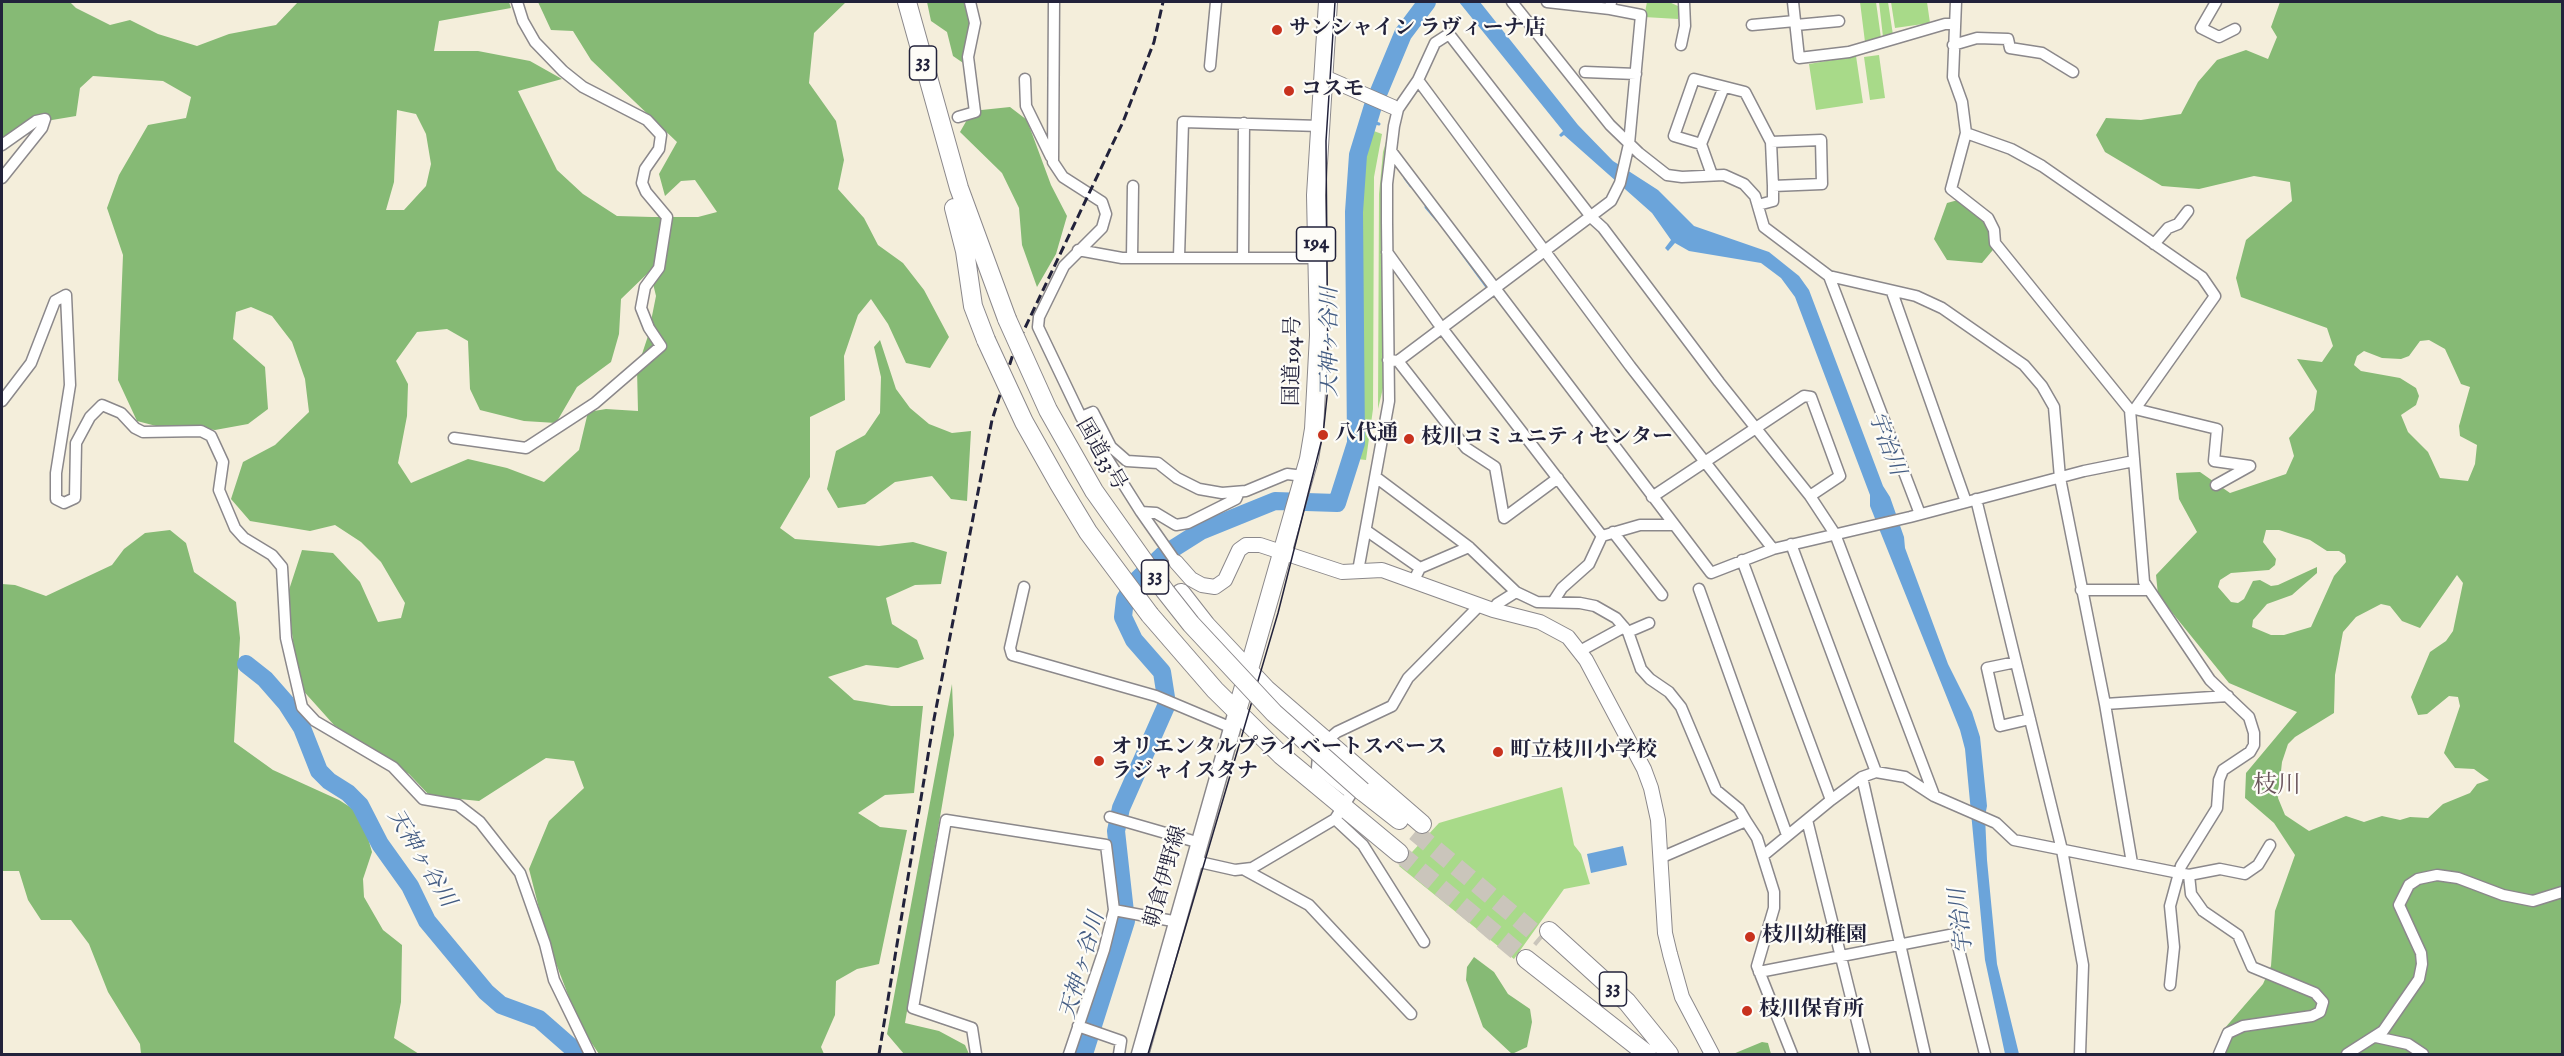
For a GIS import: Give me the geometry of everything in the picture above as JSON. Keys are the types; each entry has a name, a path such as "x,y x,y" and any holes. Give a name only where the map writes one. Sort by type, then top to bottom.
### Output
{"highway":[{"name":"33","path":"907,2 940,124"},
{"name":"国道194号","path":"1234,720 1281,550 1303,480 1314,429 1318,390 1316,258 1320,126 1328,2"},
{"path":"940,124 1011,313 1086,456 1141,540 1181,592 1249,672"},
{"path":"940,124 942,166 965,251 973,306 1024,422 1088,532 1150,615 1234,720 1281,755 1339,814 1399,853"},
{"name":"国道33号","path":"1011,313 1048,410 1094,491 1165,591 1197,631 1274,713 1362,791 1418,828 1325,742"},
{"name":"33","path":"1249,672 1325,742"},
{"name":"33","path":"1546,935 1627,1002 1668,1054"},
{"name":"33","path":"1526,959 1647,1054"}],"main road":[{"name":"朝倉伊野線","path":"1140,1054 1234,720"}],"street":[{"path":"454,438 526,448 596,403 661,346 649,328 641,308 645,288 659,268 667,217 646,192 642,183 645,169 659,149 661,135 647,120 583,87 563,71 535,42 523,21 517,2"},
{"path":"958,117 975,112 968,57 975,23 970,2"},
{"path":"1053,162 1054,2"},
{"path":"1210,66 1216,2"},
{"path":"1512,2 1628,148 1667,175 1682,177 1724,175 1744,184 1755,196 1764,227 1829,276 1916,296 1942,308 2024,364 2042,386 2054,407 2060,478 2105,704 2132,863"},
{"path":"1393,361 1592,218 1611,201 1620,183 1628,148 1641,15 1611,5 1547,2"},
{"path":"1681,45 1685,26 1684,2"},
{"path":"1793,2 1799,58 1849,52 1945,24 1953,24"},
{"path":"1956,2 1953,24 1953,77 1962,102 1966,133 1951,189 1988,218 1994,231 1995,243 2133,409 2217,429 2214,461 2250,466 2216,485"},
{"path":"2216,2 2201,28 2219,37 2235,29"},
{"path":"1752,25 1839,21"},
{"path":"1358,571 1388,419 1393,361 1387,252 1387,184 1396,108 1418,80 1435,43 1449,34 1592,218 1603,228 1810,496 1835,534 1934,796"},
{"path":"1953,45 1977,38 2008,39 2010,48 2042,53 2073,72"},
{"path":"1585,72 1636,74"},
{"path":"1322,76 1396,108"},
{"path":"1025,79 1026,106 1053,162 1063,177 1097,198 1106,207 1102,228 1064,266 1039,317 1038,327 1081,417 1159,540 1191,579 1202,585 1215,587 1225,580 1234,557 1246,545 1253,544 1281,550 1330,569 1382,570 1486,608 1551,627 1568,637 1580,651 1644,769 1655,804 1665,933 1682,997 1712,1054"},
{"path":"1701,144 1674,136 1694,79 1745,92 1771,142 1773,201 1758,205"},
{"path":"1418,80 1630,366 1773,549"},
{"path":"1712,175 1701,144 1724,87"},
{"path":"2,145 36,121 45,119 42,128 2,178"},
{"path":"1179,257 1183,122 1320,126"},
{"path":"1243,258 1244,123"},
{"path":"1966,133 2011,149 2042,166 2202,277 2215,296 2133,409 2134,461 2144,582 2210,680 2249,717 2254,733 2254,745 2250,752 2223,770 2219,780 2217,808 2170,906 2174,947 2170,985"},
{"path":"1771,142 1821,140 1822,184 1773,186"},
{"path":"1391,151 1672,525 1711,573 1791,544 1915,516 2134,461"},
{"path":"1132,258 1133,186"},
{"path":"2154,244 2166,230 2178,224 2188,211"},
{"path":"1078,250 1089,254 1132,258 1316,258"},
{"path":"1387,252 1558,478 1662,595"},
{"path":"1829,276 1915,516"},
{"path":"1892,292 1971,501 2016,662 2062,850 2084,965 2080,1054"},
{"path":"2,401 31,363 55,301 66,295 70,385 56,473 56,499 64,503 75,498 76,442 90,417 102,405 121,413 135,428 143,432 201,431 211,436 223,462 219,490 235,528 244,538 272,555 282,567 286,639 302,707 315,721 393,767 423,799 458,805 480,822 520,873 545,944 554,980 590,1054"},
{"path":"1393,361 1466,448 1495,467 1504,518 1558,478"},
{"path":"1652,497 1804,396 1811,398 1840,476 1810,496"},
{"path":"1081,417 1093,412 1111,447 1127,461 1158,463 1177,478 1199,489 1222,493 1239,492 1287,474 1303,480"},
{"path":"1120,478 1127,473 1131,462"},
{"path":"1377,478 1469,548 1516,592 1537,602 1580,603 1595,606 1616,618 1626,630 1641,669 1650,679 1669,692 1681,707 1716,790 1739,809 1758,838 1774,892 1774,908 1757,966 1792,1054"},
{"path":"1141,512 1156,513 1176,525 1188,523 1236,499 1239,492"},
{"path":"1553,603 1562,588 1589,564 1608,534 1640,525 1672,525"},
{"path":"1367,531 1420,568"},
{"path":"1791,544 1876,772"},
{"path":"1413,582 1420,568 1469,548"},
{"path":"1742,560 1831,800"},
{"path":"1024,586 1010,648 1012,655 1234,720"},
{"path":"1699,589 1787,835"},
{"path":"2081,590 2148,590"},
{"path":"1245,870 1339,814 1351,794 1332,777 1320,771 1316,764 1325,742 1337,732 1392,706 1408,678 1486,608 1516,592"},
{"path":"1580,651 1626,630 1649,623"},
{"path":"2016,662 1987,668 2000,726 2030,719"},
{"path":"2105,704 2228,696"},
{"path":"1764,855 1862,777 1876,772 1905,777 1934,796 1996,823 2014,840 2184,874 2220,869 2245,874 2258,865 2270,845"},
{"path":"1862,777 1925,1054"},
{"path":"1339,814 1363,844 1424,942"},
{"path":"1111,817 1200,843"},
{"path":"976,1054 972,1028 913,1008 946,820 1106,845 1116,910 1080,1027 1069,1054"},
{"path":"1807,820 1865,1054"},
{"path":"1660,858 1746,821"},
{"path":"1195,861 1245,870 1309,904 1411,1014"},
{"path":"2184,874 2191,894 2203,911 2238,935 2252,967 2314,993 2323,1002 2320,1012 2312,1016 2242,1026 2228,1033 2219,1054"},
{"path":"2347,1054 2376,1036 2407,1000 2420,979 2421,953 2399,905 2404,890 2409,885 2418,879 2437,875 2458,878 2503,895 2532,901 2562,892"},
{"path":"1116,910 1178,922"},
{"path":"1759,972 1954,934 1985,1054"},
{"path":"1080,1027 1121,1041 1119,1054"},
{"path":"2376,1036 2408,1044 2423,1054"}],"green space":[{"path":"2,2 70,2 76,8 110,25 130,20 158,34 197,46 229,34 276,25 298,2 509,2 511,8 439,21 434,51 478,51 530,61 562,79 518,91 557,170 583,194 617,216 698,217 717,212 695,180 681,181 665,196 659,174 677,142 591,60 573,31 551,30 538,2 846,2 814,33 809,83 836,121 844,160 838,189 864,218 878,245 903,263 924,290 949,337 930,368 906,363 888,324 871,299 858,315 844,356 845,400 810,417 810,477 780,528 795,539 879,546 913,542 947,552 941,584 915,585 886,598 892,624 917,640 924,659 898,668 866,665 828,677 854,700 891,706 923,706 914,793 885,795 858,813 880,827 907,830 879,964 857,969 836,981 835,1015 821,1047 824,1054 599,1054 580,1026 547,940 529,869 549,821 584,788 574,761 546,758 479,801 430,796 409,774 334,725 299,686 287,596 302,550 333,553 360,582 378,622 401,618 405,603 381,562 361,542 335,525 310,531 250,521 231,499 243,462 275,445 309,412 305,379 292,342 272,316 251,307 236,312 233,339 265,367 268,409 248,424 215,430 160,427 137,421 118,380 123,255 107,208 119,175 148,125 186,118 191,97 163,81 93,76 80,88 76,116 46,121 2,144","holes":["397,110 416,114 426,134 431,164 426,186 404,210 386,210 394,182","650,271 656,296 648,336 637,369 638,411 606,409 588,412 579,450 544,482 507,468 468,459 411,483 398,463 407,416 408,384 396,361 417,332 447,329 468,341 470,389 480,410 524,421 556,423 577,387 611,362 619,334 621,299"]},
{"path":"927,2 967,2 973,24 969,67 953,56 947,32 931,21"},
{"path":"1647,2 1669,2 1678,6 1678,19 1644,17"},
{"path":"1860,2 1876,2 1881,38 1865,42"},
{"path":"1879,2 1888,2 1893,35 1883,37"},
{"path":"1891,2 1927,2 1930,23 1895,28"},
{"path":"2280,2 2562,2 2562,1054 2224,1054 2224,1029 2263,984 2271,966 2275,911 2295,855 2274,823 2245,798 2246,773 2297,712 2229,683 2158,595 2156,575 2197,532 2179,499 2176,473 2200,472 2230,493 2286,474 2294,456 2289,438 2314,410 2317,391 2297,359 2322,362 2333,346 2327,328 2241,297 2236,278 2246,240 2292,201 2290,182 2254,176 2199,189 2162,186 2105,152 2096,135 2106,118 2141,120 2181,114 2198,82 2217,60 2246,50 2268,59 2277,37 2271,27","holes":["2429,340 2445,349 2461,384 2470,387 2459,426 2460,436 2477,445 2475,464 2468,481 2440,478 2428,452 2408,432 2401,415 2416,405 2419,396 2416,388 2400,378 2361,371 2354,365 2357,356 2364,351 2382,358 2401,359 2409,356 2420,341","2266,530 2279,530 2310,540 2327,551 2339,551 2345,555 2346,562 2334,576 2311,627 2284,635 2271,635 2252,627 2253,620 2267,604 2292,595 2317,573 2317,567 2278,585 2271,586 2260,580 2253,581 2244,599 2238,603 2231,602 2218,587 2220,580 2231,573 2269,570 2275,565 2276,559 2263,542","2457,575 2463,583 2453,631 2446,641 2430,652 2411,697 2418,715 2427,714 2449,696 2458,697 2460,706 2444,753 2455,768 2474,769 2489,780 2477,784 2470,793 2443,804 2428,818 2410,817 2400,820 2382,816 2364,822 2346,816 2309,831 2285,815 2278,798 2282,762 2288,744 2295,737 2334,713 2335,675 2343,632 2356,617 2381,604 2390,606 2402,621 2420,628"]},
{"path":"1879,55 1885,98 1870,100 1864,57"},
{"path":"1856,56 1863,103 1816,110 1809,64"},
{"path":"1010,107 1027,120 1051,185 1067,216 1056,254 1037,287 1022,245 1019,208 1002,173 960,132 972,111"},
{"path":"1371,130 1382,134 1374,177 1373,409 1366,460 1357,459 1357,455 1362,399 1362,198 1364,157"},
{"path":"1388,135 1383,216 1383,388 1378,409 1379,194 1383,152"},
{"path":"1958,200 1989,221 1997,245 1982,263 1947,260 1934,239 1947,203"},
{"path":"880,340 896,389 910,408 929,424 952,433 971,431 967,501 951,499 932,476 895,482 865,504 838,508 827,489 836,451 865,435 880,413 881,377 874,347"},
{"path":"170,530 186,543 194,572 236,602 240,638 234,742 273,770 339,800 361,814 372,852 363,879 364,897 383,930 402,945 401,1002 394,1038 419,1054 141,1054 140,1044 108,992 89,944 71,920 41,920 28,900 19,871 2,871 2,584 15,585 46,596 112,565 124,549 145,533"},
{"path":"952,684 954,735 905,1023 939,1031 965,1045 969,1054 904,1054 887,1034"},
{"path":"1562,787 1574,845 1581,854 1590,884 1564,889 1514,959 1399,866 1439,823"},
{"path":"1474,957 1494,972 1508,994 1530,1009 1532,1022 1527,1047 1512,1054 1483,1027 1466,980 1467,967"},
{"path":"1762,1042 1768,1043 1771,1054 1733,1054"}],"water":[{"name":"宇治川","path":"1459,2 1480,2 1578,125 1613,161 1658,190 1694,226 1769,252 1799,276 1809,290 1883,486 1890,497 1904,537 1905,548 1948,664 1972,712 1980,737 1987,806 1985,816 1987,860 1997,964 2019,1054 2005,1054 1985,960 1965,749 1960,730 1870,506 1870,495 1795,297 1781,278 1761,263 1689,251 1675,243 1668,251 1665,248 1671,240 1652,213 1564,135 1561,137 1559,135 1563,131"},
{"path":"1623,846 1627,865 1591,873 1587,854"}],"waterway":[{"name":"天神ヶ谷川","path":"1084,1054 1126,921 1116,831 1121,808 1167,704 1162,672 1134,640 1123,617 1125,599 1135,582 1163,555 1201,531 1275,501 1337,503 1356,443 1354,212 1358,155 1373,106 1403,34 1427,2"},
{"path":"1369,121 1379,124"},
{"path":"1405,178 1411,186"},
{"path":"1426,207 1437,220"},
{"path":"1451,238 1487,287"},
{"name":"天神ヶ谷川","path":"246,664 265,679 286,703 302,728 319,771 360,805 380,844 410,886 427,921 486,992 501,1005 539,1019 579,1054"}],"tunnel":[{"path":"1415,832 1542,939"},
{"path":"1399,853 1526,959"}],"tram line":[{"path":"1148,1054 1278,613 1323,435 1328,387 1326,141 1335,2"}],"railway":[{"path":"879,1054 934,719 992,420 1014,351 1123,122 1154,42 1163,2"}],"place":[{"name":"サンシャイン ラヴィーナ店","path":"1277,30"},
{"name":"コスモ","path":"1289,91"},
{"name":"八代通","path":"1323,435"},
{"name":"枝川コミュニティセンター","path":"1409,439"},
{"name":"町立枝川小学校","path":"1498,752"},
{"name":"オリエンタルプライベートスペース ラジャイスタナ","path":"1099,761"},
{"name":"枝川幼稚園","path":"1750,937"},
{"name":"枝川保育所","path":"1747,1011"}],"district":[{"name":"枝川","path":"2277,787"}]}
